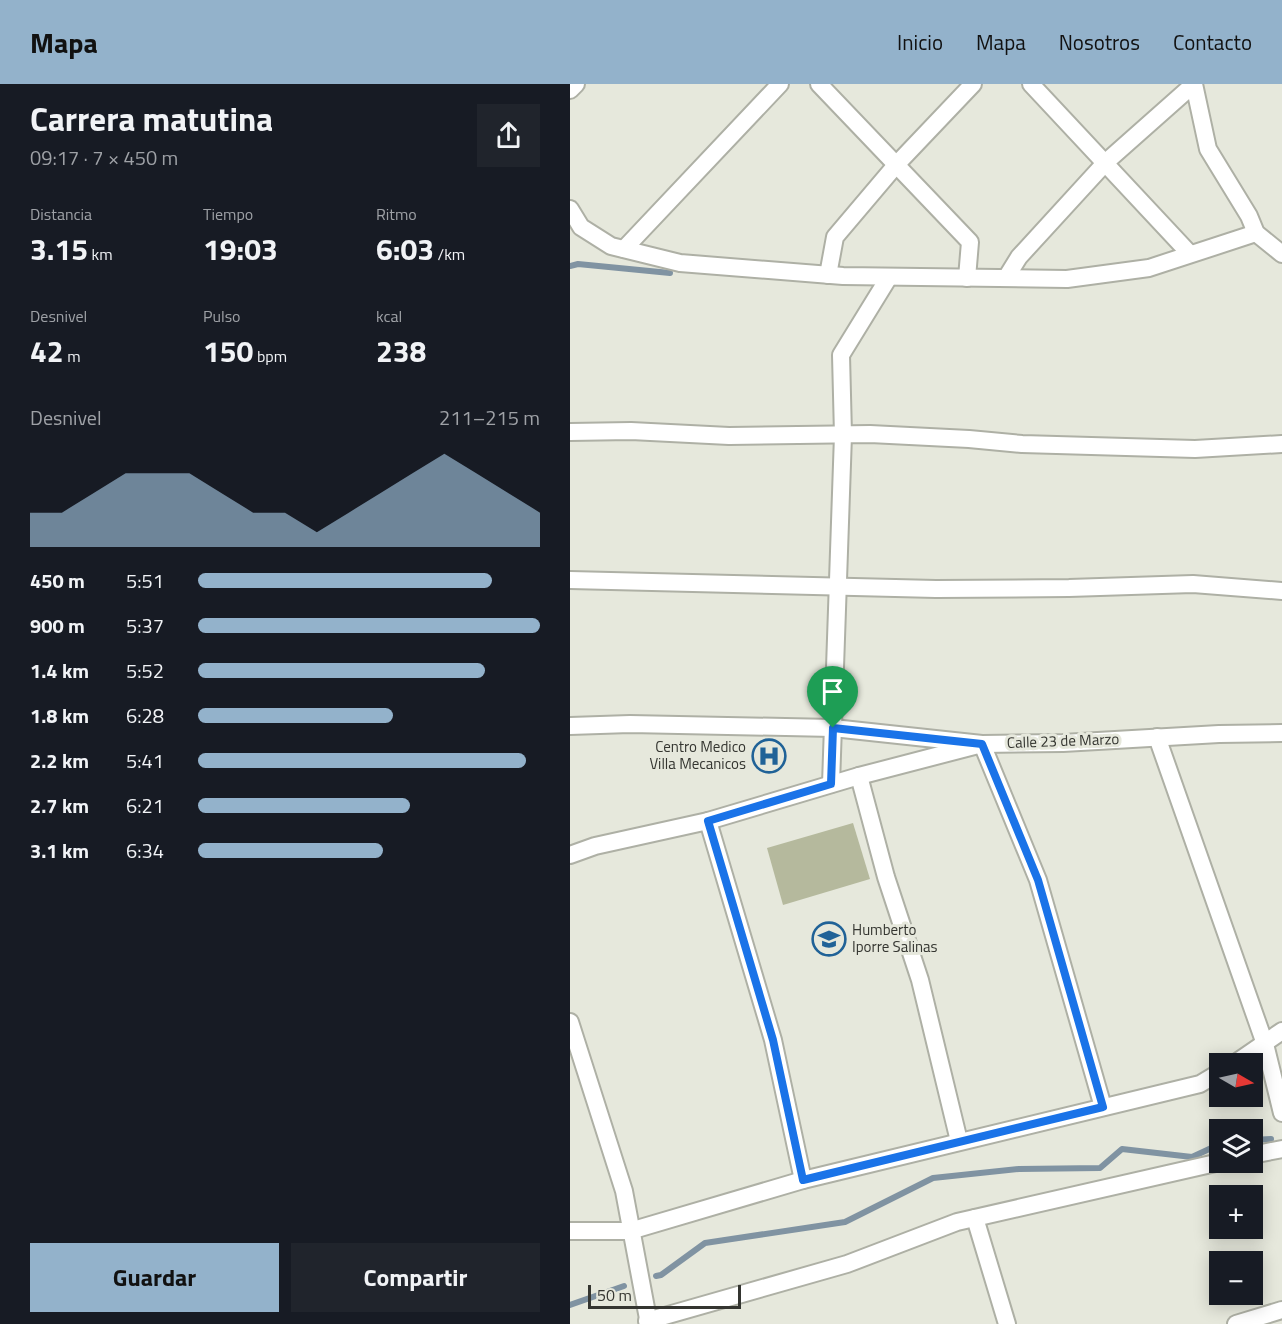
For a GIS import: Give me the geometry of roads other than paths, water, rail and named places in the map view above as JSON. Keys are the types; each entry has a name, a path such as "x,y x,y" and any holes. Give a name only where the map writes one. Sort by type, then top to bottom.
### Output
{"street":[{"path":"570,90 576,84"},
{"path":"624,249 780,84"},
{"path":"819,84 970,243 967,278"},
{"path":"828,275 835,237 896,165 973,84"},
{"path":"1031,84 1190,254"},
{"path":"1006,278 1018,257 1106,162 1194,84 1208,149 1249,216 1256,233 1282,254"},
{"path":"570,209 581,227 611,246 680,263 828,275 1067,279 1149,268 1256,233"},
{"path":"831,784 843,435 841,355 889,277"},
{"path":"570,432 631,431 729,436 843,435 969,439 1022,444 1184,448 1282,444"},
{"path":"570,580 838,588 1028,588 1193,584 1282,591"},
{"path":"570,726 630,724 833,728 982,744 1038,880 1103,1107"},
{"name":"Calle 23 de Marzo","path":"570,855 596,846 708,821 859,776 982,744 1063,743 1282,733"},
{"path":"1157,737 1265,1044 1282,1113"},
{"path":"859,776 886,877 920,980 959,1141"},
{"path":"708,821 773,1040 803,1180"},
{"path":"570,1022 624,1191 648,1323 847,1263 957,1222 1209,1165"},
{"path":"1251,1053 1282,1031"},
{"path":"570,1232 630,1232 803,1180 1200,1084 1209,1079"},
{"path":"1263,1153 1282,1149"},
{"path":"975,1218 1007,1324"},
{"path":"1236,1324 1282,1310"}],"waterway":[{"path":"570,266 578,264 670,273"},
{"path":"1263,1139 1271,1139"},
{"path":"656,1276 661,1275 705,1243 845,1222 933,1178 1019,1169 1100,1168 1122,1149 1192,1157 1209,1149"},
{"path":"570,1305 624,1286"}],"place":[{"name":"Centro Medico Villa Mecanicos","path":"769,756"},
{"name":"Humberto Iporre Salinas","path":"829,939"}]}
